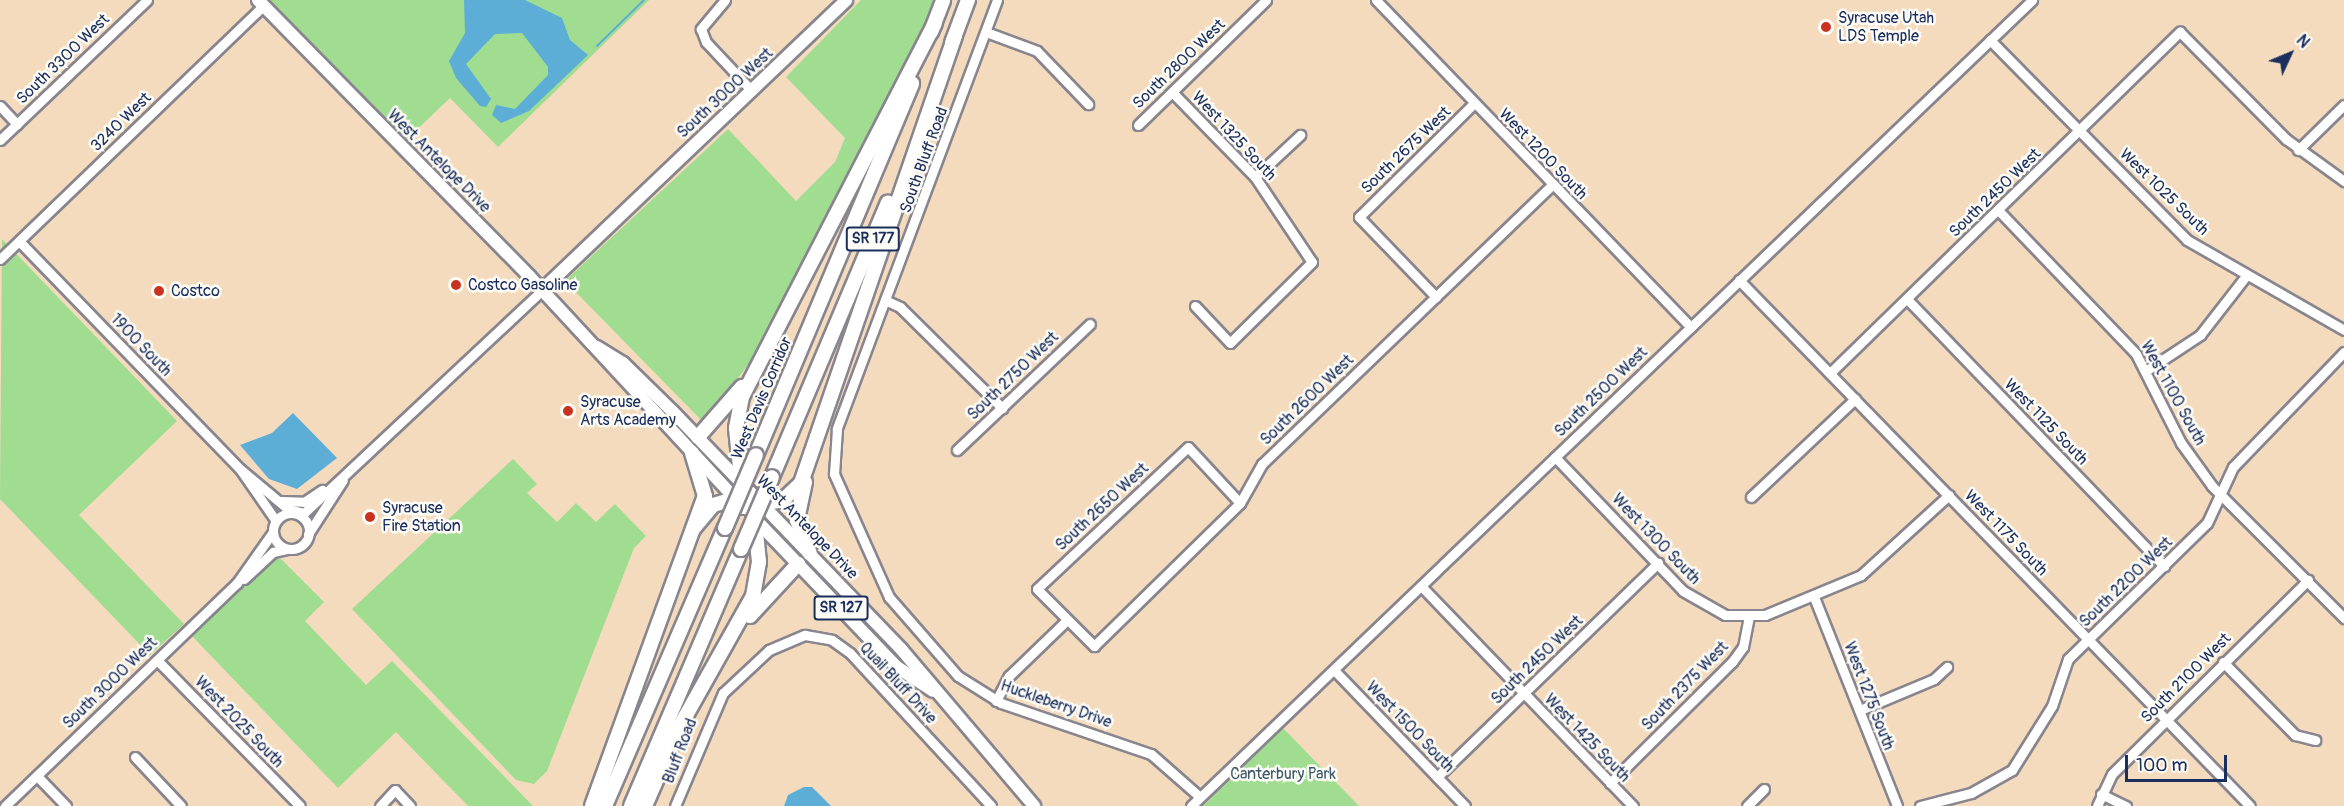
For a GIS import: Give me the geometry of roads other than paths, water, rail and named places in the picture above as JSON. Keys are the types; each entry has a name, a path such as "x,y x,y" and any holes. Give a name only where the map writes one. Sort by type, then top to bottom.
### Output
{"highway":[{"name":"West Davis Corridor","path":"605,806 756,455 943,0"},
{"name":"SR 177","path":"631,806 772,477 968,0"},
{"path":"645,806 756,587 737,418 752,373 935,23"},
{"path":"810,554 797,520 807,468 955,36"},
{"path":"698,437 752,373"},
{"path":"592,806 705,492 692,453"},
{"path":"693,529 707,509 791,495 807,468"},
{"path":"720,655 798,564"}],"main road":[{"name":"South 3000 West","path":"542,290 846,0"},
{"name":"West Antelope Drive","path":"260,3 596,346 692,453 810,554 1034,806"},
{"name":"West Antelope Drive","path":"596,346 623,363 698,437 798,564 897,667 933,691"}],"street":[{"name":"South 3300 West","path":"0,140 147,0"},
{"path":"725,0 701,29 706,42 752,91"},
{"name":"South Bluff Road","path":"837,429 997,0"},
{"name":"South 2800 West","path":"1138,124 1266,0"},
{"name":"South 2500 West","path":"1191,806 2032,0"},
{"name":"West 1200 South","path":"1379,1 1473,104 1691,327"},
{"name":"3240 West","path":"0,259 260,3"},
{"path":"986,32 1037,51 1088,104"},
{"name":"South 2450 West","path":"1830,373 1999,211 2180,32 2298,150"},
{"name":"West 1025 South","path":"1990,40 2187,240 2246,276 2344,330"},
{"name":"West 1325 South","path":"1172,92 1255,177 1312,262 1230,343 1195,306"},
{"name":"South 2675 West","path":"1436,297 1359,217 1473,104"},
{"path":"2344,105 2298,150 2344,181"},
{"path":"0,106 17,124"},
{"path":"1255,177 1300,135"},
{"name":"South 2600 West","path":"1067,620 1094,646 1240,503 1262,464 1553,184"},
{"name":"West 1100 South","path":"1999,211 2111,322 2147,370 2181,443 2220,493 2344,618"},
{"name":"1900 South","path":"19,241 240,469"},
{"path":"2147,370 2200,334 2246,276"},
{"name":"West 1175 South","path":"1740,280 2250,806"},
{"name":"South 3000 West","path":"296,514 313,507 332,485 344,478 542,290"},
{"name":"West 1125 South","path":"1907,299 2164,566"},
{"path":"885,300 900,307 1002,408"},
{"name":"South 2750 West","path":"957,450 1090,324"},
{"name":"South 2200 West","path":"1920,806 1971,793 2012,770 2043,723 2068,659 2207,523 2233,467 2344,352"},
{"path":"1751,496 1855,399"},
{"name":"Huckleberry Drive","path":"837,429 832,458 837,483 882,585 951,668 996,701 1143,750 1200,797"},
{"name":"South 2650 West","path":"1067,620 1037,589 1188,447 1240,503"},
{"name":"West 1300 South","path":"1555,457 1658,564 1702,605 1749,617"},
{"path":"240,469 307,524 308,534 299,547 287,549 273,532 276,521 240,469"},
{"name":"South 3000 West","path":"308,534 344,478"},
{"path":"274,497 304,502 332,485"},
{"path":"1749,617 1814,597 1875,566 1949,495"},
{"path":"276,521 296,514"},
{"name":"South 3000 West","path":"237,583 273,532"},
{"name":"South 3000 West","path":"5,806 237,583 273,552 287,549"},
{"name":"South 2450 West","path":"1437,777 1658,564"},
{"name":"South 2100 West","path":"2097,806 2112,774 2308,580"},
{"name":"West 1425 South","path":"1421,586 1634,806"},
{"name":"West 1275 South","path":"1814,597 1897,806"},
{"name":"South 2375 West","path":"1610,783 1732,662 1743,647 1749,617"},
{"path":"996,701 1009,676 1067,620"},
{"name":"Quail Bluff Drive","path":"713,708 781,642 799,635 824,638 850,653 991,806"},
{"name":"West 2025 South","path":"157,660 300,806"},
{"path":"2223,662 2295,735 2315,740"},
{"path":"1860,710 1934,679 1947,667"},
{"name":"West 1500 South","path":"1334,670 1465,806"},
{"name":"Bluff Road","path":"675,806 713,708"},
{"path":"135,757 181,806"},
{"path":"37,776 66,806"},
{"path":"1746,806 1764,789"},
{"path":"380,806 395,790 410,806"},
{"path":"2102,794 2126,806"}],"water":[{"path":"464,0 525,0 562,18 570,40 588,55 529,111 501,123 492,115 496,105 515,109 548,75 548,67 522,33 495,34 466,64 491,99 486,107 480,106 456,78 449,61 465,33"},
{"path":"293,413 337,458 297,489 269,479 240,445 272,433"},
{"path":"804,787 812,787 831,806 784,806 788,795"}],"waterway":[{"path":"597,46 644,0"}],"place":[{"name":"Syracuse Utah LDS Temple","path":"1826,27"},
{"name":"Costco Gasoline","path":"456,285"},
{"name":"Costco","path":"159,291"},
{"name":"Syracuse Arts Academy","path":"568,411"},
{"name":"Syracuse Fire Station","path":"370,517"}],"park label":[{"name":"Canterbury Park","path":"1283,774"}]}
